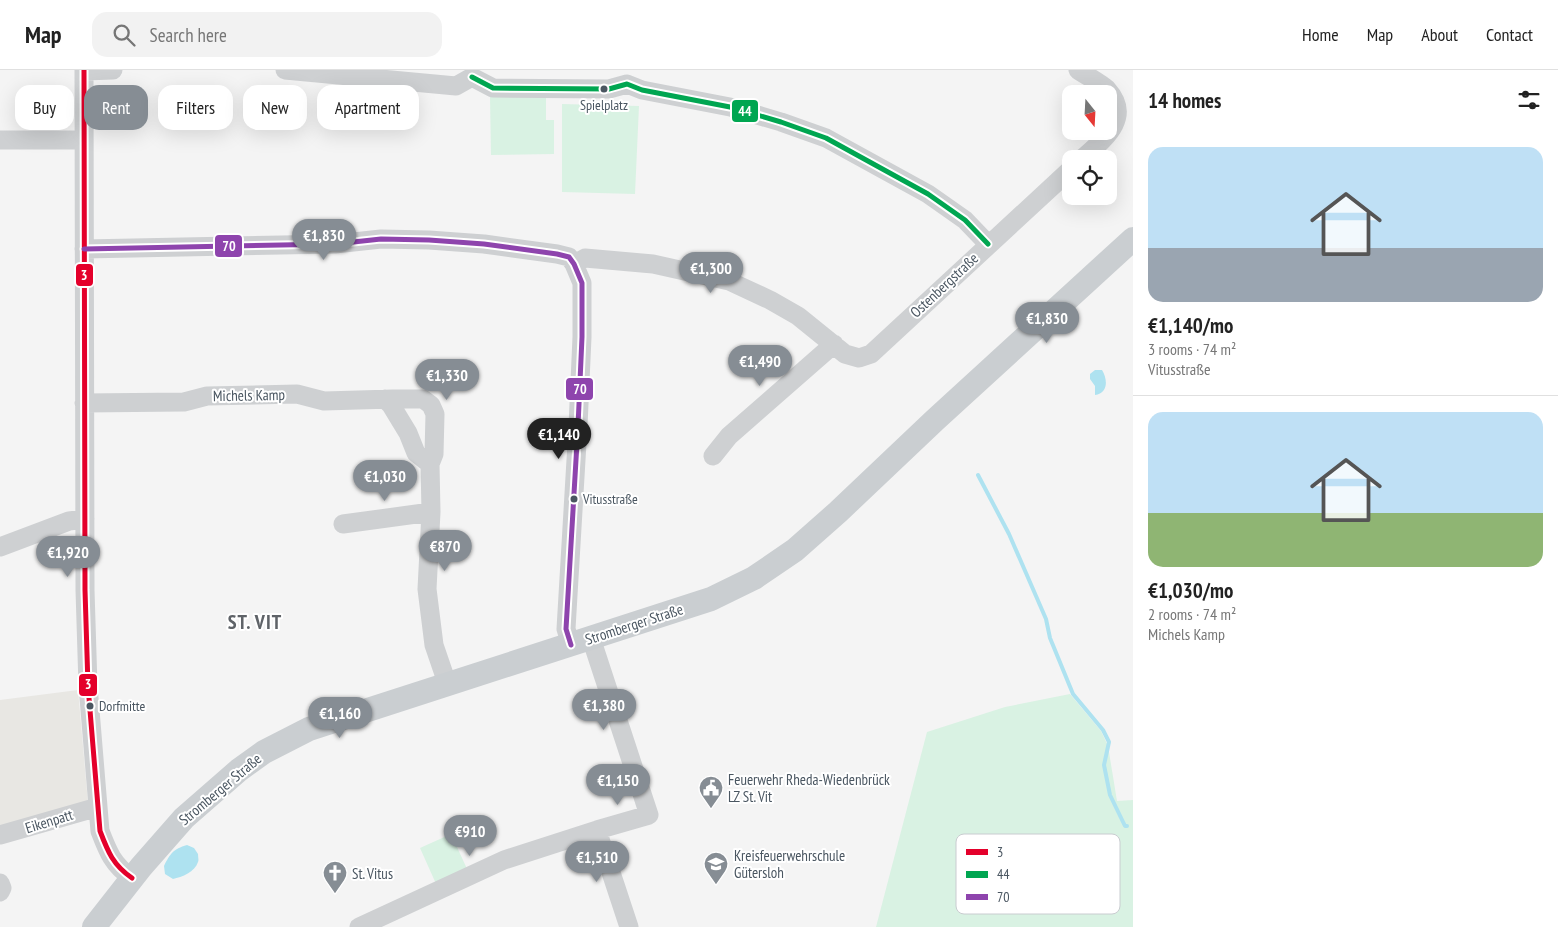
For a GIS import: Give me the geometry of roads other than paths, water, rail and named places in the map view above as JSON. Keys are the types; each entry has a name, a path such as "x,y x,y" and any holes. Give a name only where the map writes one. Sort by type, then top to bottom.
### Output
{"main road":[{"name":"Stromberger Straße","path":"94,927 132,878 184,818 239,770 264,752 309,729 711,599 754,578 795,550 838,512 935,420 1133,239"}],"street":[{"path":"113,70 84,70 85,590 88,686 100,831 108,853 116,865 132,878"},
{"path":"285,70 456,86 472,74 493,88 609,89 627,77 642,90 730,107 826,138 928,194 964,220 988,244"},
{"path":"1078,70 1107,89 1118,101 1121,110 1118,125 1092,150"},
{"path":"0,140 84,140"},
{"name":"Ostenbergstraße","path":"574,264 585,258 652,264 730,281 798,316 845,354 859,358 871,354 1062,177"},
{"path":"84,249 335,244 381,239 429,240 484,244 569,257 582,283 582,337 578,426 566,629 581,641 649,814 504,860 359,927"},
{"path":"713,456 729,436 834,344"},
{"name":"Michels Kamp","path":"84,403 184,402 207,396 287,394 297,394 324,400 423,399 430,405 435,414 434,454 430,464 431,512 427,589 434,644 447,684"},
{"path":"384,399 391,405 408,433 416,453 430,464"},
{"path":"343,524 431,512"},
{"path":"0,547 69,520 85,519"},
{"name":"Eikenpatt","path":"0,835 98,807"},
{"path":"597,830 629,927"},
{"path":"0,883 2,888 0,892"}],"water":[{"path":"1095,370 1102,370 1106,386 1102,392 1095,395 1095,386 1090,379 1090,374"},
{"path":"187,845 194,848 198,854 198,862 191,871 173,879 165,874 164,866 172,852"}],"waterway":[{"path":"978,475 1009,534 1046,619 1050,638 1073,694 1103,730 1109,742 1104,765 1110,795 1125,826 1127,826"}],"place":[{"name":"Spielplatz","path":"604,89"},
{"name":"Vitusstraße","path":"574,499"},
{"name":"Dorfmitte","path":"90,706"},
{"name":"Feuerwehr Rheda-Wiedenbrück LZ St. Vit","path":"711,809"},
{"name":"Kreisfeuerwehrschule Gütersloh","path":"716,885"},
{"name":"St. Vitus","path":"335,894"}],"district":[{"name":"ST. VIT","path":"255,622"}]}
